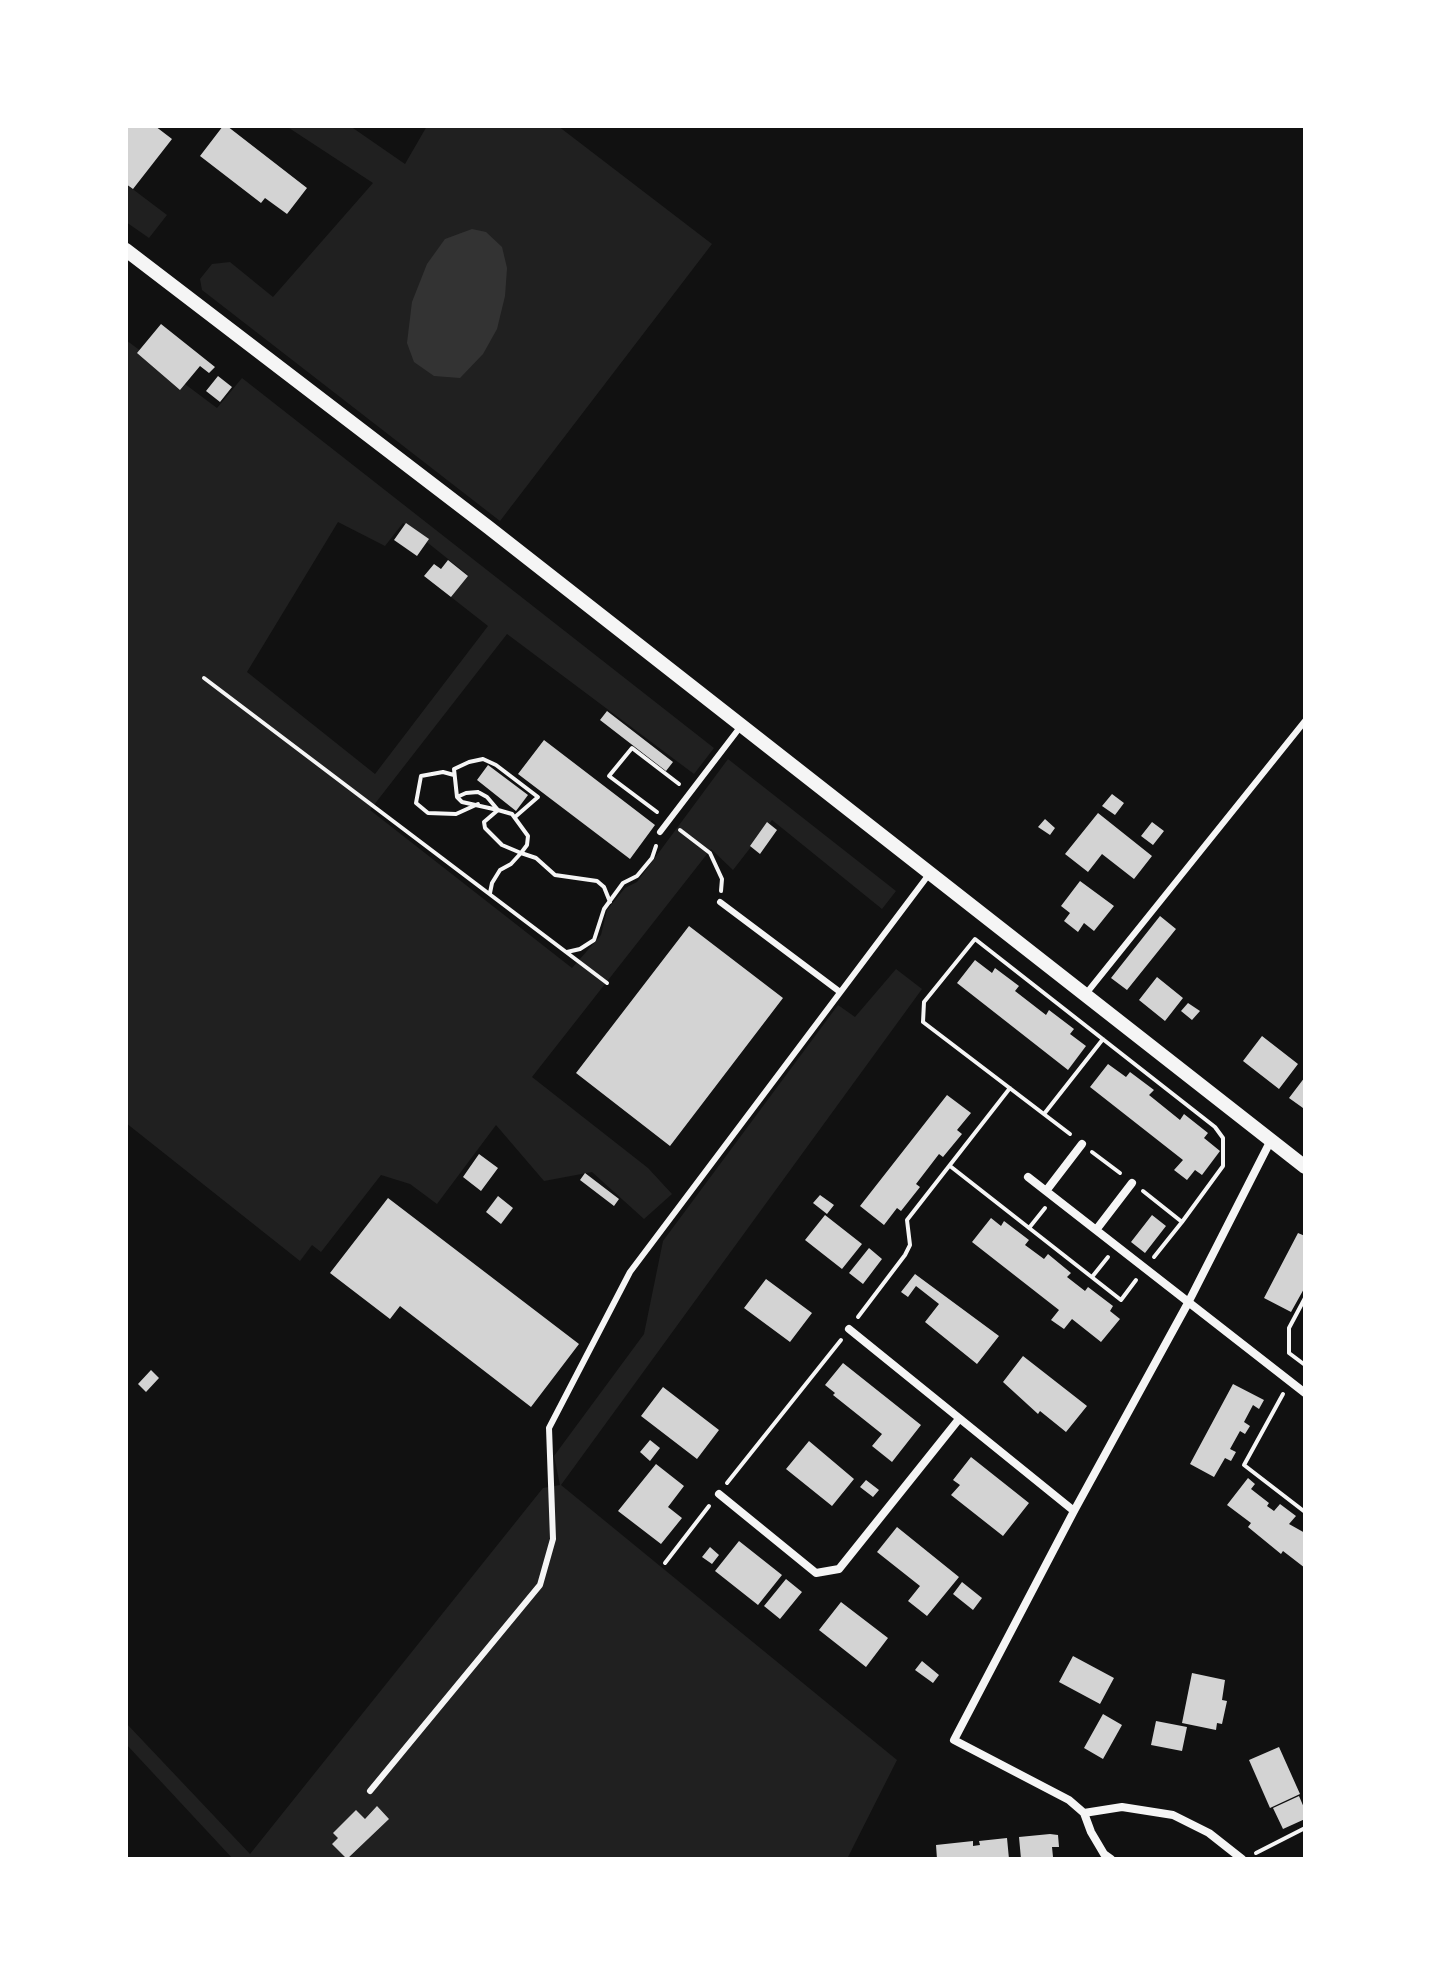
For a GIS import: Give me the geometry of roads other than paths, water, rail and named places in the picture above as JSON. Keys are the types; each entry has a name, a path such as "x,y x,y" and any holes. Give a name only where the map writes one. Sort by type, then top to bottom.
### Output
{"street":[{"path":"126,250 476,518 1305,1167"},
{"path":"1111,1859 1104,1854 1091,1832 1084,1813 1069,1800 954,1740 1188,1303 1271,1140"},
{"path":"1050,1194 1082,1144"},
{"path":"1028,1177 1305,1393"},
{"path":"1096,1230 1132,1183"},
{"path":"849,1329 1074,1511"},
{"path":"719,1494 816,1573 839,1569 959,1419"},
{"path":"1084,1813 1122,1807 1173,1815 1209,1833 1242,1859"}],"lane":[{"path":"1085,995 1305,721"},
{"path":"660,832 741,726"},
{"path":"370,1791 540,1585 553,1539 549,1428 630,1272 930,873"},
{"path":"720,902 840,992"}]}
